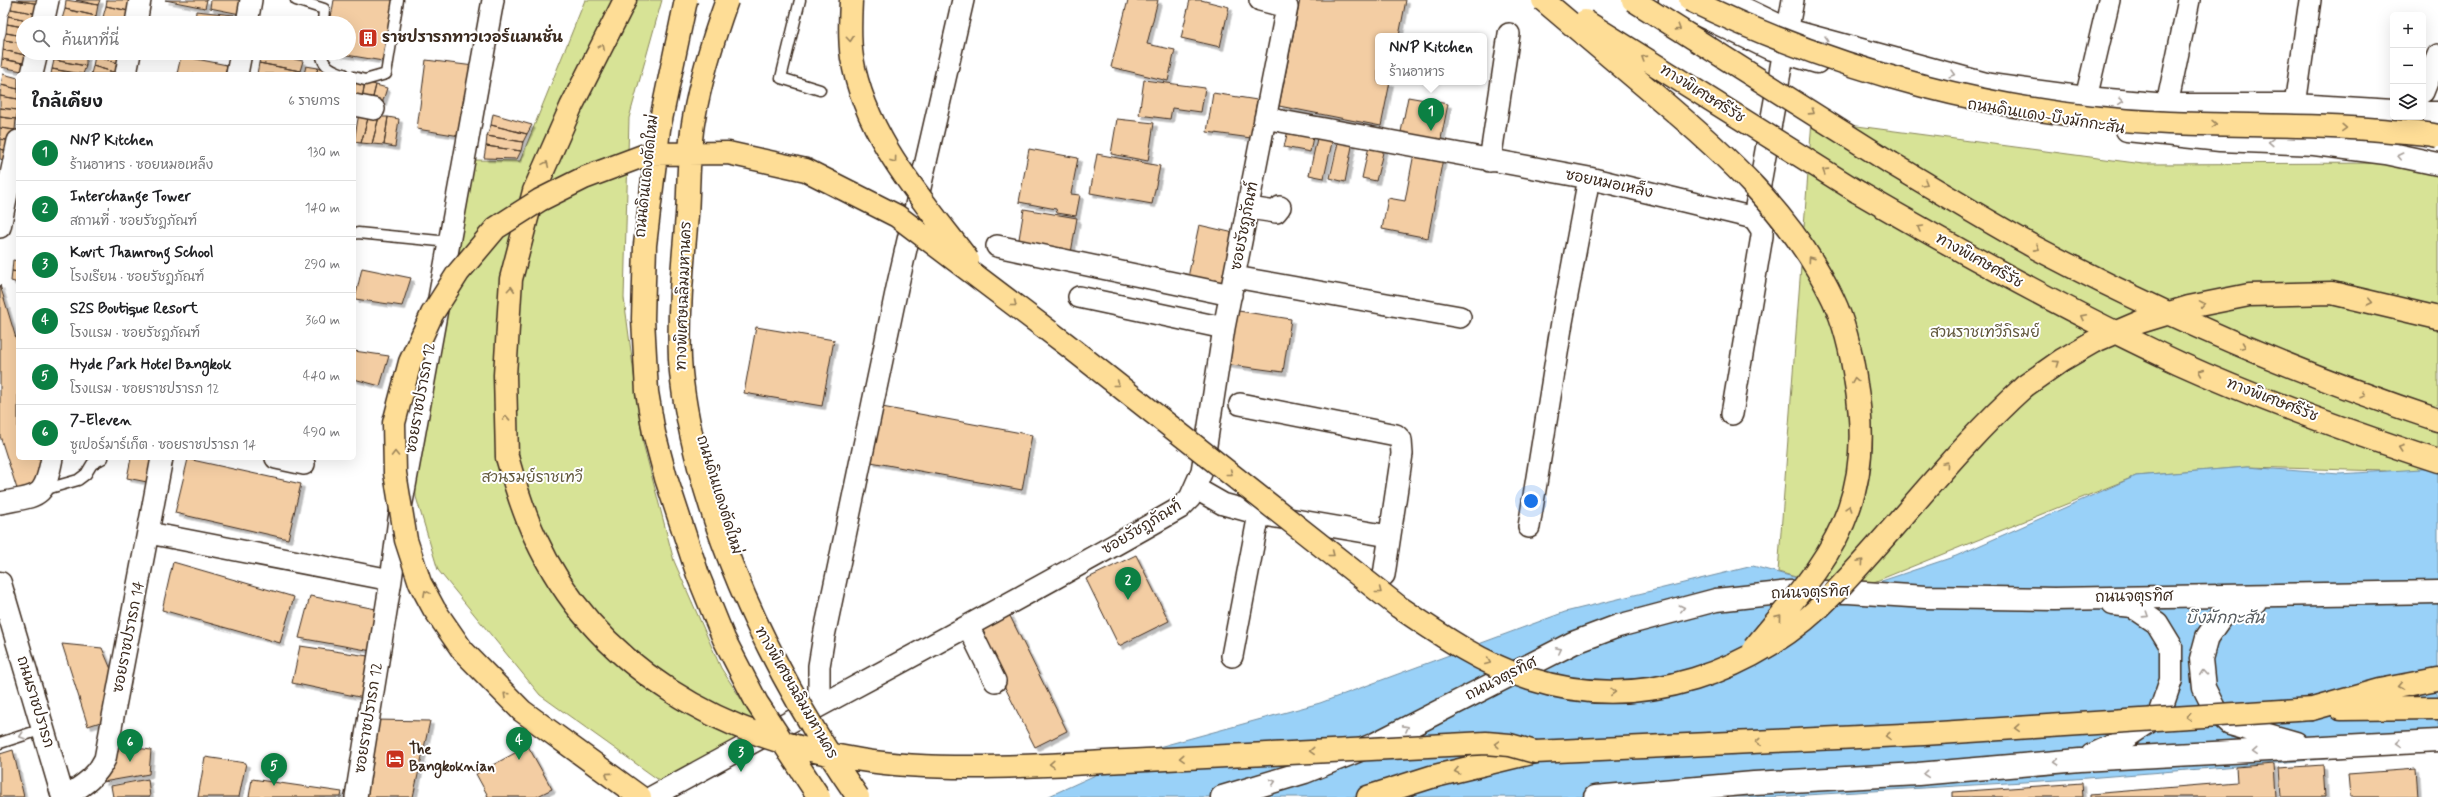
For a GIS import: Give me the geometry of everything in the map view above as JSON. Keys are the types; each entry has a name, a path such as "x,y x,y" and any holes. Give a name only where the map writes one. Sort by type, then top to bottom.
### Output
{"highway":[{"path":"625,0 571,107 534,192 511,279 505,375 507,458 522,507 535,539 558,578 585,615 629,660 658,684 686,701 744,730 816,751 862,760 904,764 1052,764 1486,743 1510,745 1535,752"},
{"path":"686,0 659,129 645,245 643,319 647,392 654,433 666,478 698,575 724,639 757,703 819,797"},
{"name":"ทางพิเศษเฉลิมมหานคร","path":"727,0 704,68 693,120 680,358 683,390 692,438 709,502 742,594 783,677 858,797"},
{"path":"851,0 849,27 852,58 860,90 887,149 984,280"},
{"path":"1543,0 1712,143 1760,191 1816,267 1834,301 1846,332 1859,404 1861,438 1850,508 1832,545 1803,587 1746,658"},
{"name":"ทางพิเศษศรีรัช","path":"1552,0 1858,192 1950,246 2043,296 2180,363 2265,399 2438,461"},
{"path":"1633,0 1891,163 2038,249 2197,328 2356,393 2438,420"},
{"path":"1690,0 1768,34 1837,60 1906,82 1979,100 2059,114 2167,123 2358,128 2438,136"},
{"path":"640,797 522,711 463,651 434,609 420,583 406,540 395,473 394,422 410,362 432,314 458,273 496,228 540,200 584,178 648,154 728,153 806,170 897,216 984,280 1399,607 1443,637 1482,660 1529,679 1556,686 1588,691 1621,693 1654,689 1711,675 1746,658 1792,631 1834,593 1950,460 1990,417 2025,386 2062,360 2093,342 2140,322 2188,307 2249,296 2332,293 2438,318"},
{"path":"2312,709 2380,690 2438,679"},
{"path":"1368,797 1431,777 1535,752 1924,734 2312,709 2438,708"}],"street":[{"path":"45,16 48,0"},
{"path":"137,16 140,0"},
{"path":"248,16 251,0"},
{"name":"ซอยราชปรารภ 12","path":"356,797 391,580 399,519 493,0"},
{"name":"ถนนดินแดงตัดใหม่","path":"677,0 660,71 651,132 639,250 639,346 644,409 665,489 697,588 730,664 769,733 812,797"},
{"name":"ถนนดินแดงตัดใหม่","path":"718,0 696,75 684,134 677,251 687,375 706,462 751,593 786,666 814,707 864,797"},
{"path":"814,707 824,636 897,288 963,0"},
{"name":"ซอยรัชฎภัณฑ์","path":"652,797 814,707 1072,570 1180,508 1190,498 1202,471 1224,328 1249,208 1287,7 1260,0"},
{"name":"ถนนดินแดง-บึงมักกะสัน","path":"1670,0 1769,48 1979,109 2077,124 2220,140 2314,144 2386,153 2438,164"},
{"name":"ถนนดินแดง-บึงมักกะสัน","path":"1726,0 1791,31 1990,85 2086,98 2167,105 2295,105 2390,111"},
{"path":"1732,414 1762,236 1762,230 1754,218 1758,218 1760,214 1791,31 1793,0"},
{"path":"2086,98 2109,0"},
{"path":"2167,105 2189,0"},
{"path":"2295,105 2310,0"},
{"path":"1490,161 1509,34"},
{"path":"2426,85 2438,55"},
{"path":"32,72 35,60"},
{"path":"126,72 129,60"},
{"path":"237,72 240,60"},
{"path":"356,105 374,109"},
{"path":"2426,113 2438,113"},
{"name":"ซอยหมอเหล็ง","path":"1265,118 1490,161 1589,178 1754,218"},
{"path":"0,227 16,151"},
{"path":"1529,527 1562,322 1589,178"},
{"path":"1249,208 1276,212 1280,207"},
{"path":"997,246 1233,286 1460,317"},
{"path":"1079,297 1224,328"},
{"path":"1240,404 1396,435 1401,440 1402,454 1384,575"},
{"path":"0,503 37,495 43,490 51,460"},
{"name":"ซอยราชปรารภ 14","path":"64,797 90,781 100,771 105,759 162,460"},
{"path":"285,460 304,464"},
{"path":"1195,488 1223,504 1259,514 1389,536"},
{"path":"1232,656 1259,514"},
{"path":"149,533 391,580"},
{"name":"ถนนราชปรารภ","path":"0,583 64,797"},
{"name":"ถนนจตุรทิศ","path":"1222,797 1305,772 1375,744 1573,643 1618,626 1675,609 1716,600 1790,592 1848,592 1925,597 2054,599 2333,592 2438,592"},
{"path":"2317,749 2230,724 2215,710 2204,688 2202,659 2207,637 2226,610 2253,602 2333,592"},
{"path":"2054,599 2132,606 2157,623 2171,646 2171,680 2158,714 2116,744 2080,760"},
{"path":"968,626 995,681"},
{"path":"1595,797 1754,783 1918,774 2080,760 2317,749 2438,741"}],"lane":[{"path":"296,0 325,4 324,16"},
{"path":"356,78 365,80 386,74 398,0"},
{"path":"800,0 781,78 782,80 820,90"},
{"path":"323,60 334,71 337,72"},
{"path":"356,233 449,242"},
{"path":"43,490 78,480 86,474 89,461"},
{"path":"0,743 43,729"}],"green space":[{"name":"สวนรมย์ราชเทวี","path":"585,0 662,0 629,118 624,298 643,443 674,561 721,668 761,730 663,783 540,695 438,570 416,497 411,394 474,160 520,161"},
{"name":"สวนราชเทวีภิรมย์","path":"1812,120 2143,164 2397,163 2438,173 2438,484 2385,471 2247,467 2136,476 1849,592 1778,572"}],"water":[{"name":"บึงมักกะสัน","path":"2247,467 2339,474 2438,468 2438,750 2074,779 1772,797 1047,797 1155,748 1320,703 1565,612 1753,566 1849,592 1956,556 2136,476"}],"building":[{"path":"13,0 41,0 41,4"},
{"path":"13,0 41,4 38,14 11,9"},
{"path":"66,0 98,5 96,16 65,9"},
{"path":"76,0 100,0 98,5"},
{"path":"107,0 128,0 136,2 133,12 106,6"},
{"path":"165,0 207,0 205,8"},
{"path":"211,0 244,1 240,14 210,8"},
{"name":"ราชปรารภทาวเวอร์แมนชั่น","path":"334,0 394,0 383,61 356,57 356,16 331,16"},
{"path":"1128,0 1158,0 1147,44 1175,50 1168,81 1111,67"},
{"path":"1190,0 1201,0 1229,7 1220,47 1181,38"},
{"path":"1300,0 1406,0 1400,33 1375,33 1375,85 1389,85 1381,126 1279,106"},
{"path":"106,6 133,12 132,16 103,16"},
{"path":"11,9 38,14 38,16 16,16 16,18 8,16"},
{"path":"65,9 96,16 63,16"},
{"path":"196,11 234,15 234,16 196,16"},
{"path":"8,16 16,18 16,26 7,24"},
{"path":"7,24 16,26 16,35 6,33"},
{"path":"6,33 16,35 16,42 4,40"},
{"path":"4,40 16,42 16,53 3,50"},
{"path":"3,50 16,53 16,60 28,60 28,64 2,59"},
{"path":"2,59 28,64 27,72 1,67"},
{"path":"54,60 86,60 86,66"},
{"path":"54,60 86,66 84,72 71,72 52,69"},
{"path":"94,60 108,60 121,64 120,72 113,72 93,66"},
{"path":"108,60 121,60 121,64"},
{"path":"180,60 201,60 227,65 225,72 177,72"},
{"path":"260,60 303,61 300,71 259,63"},
{"path":"426,60 474,66 460,136 417,129"},
{"path":"259,63 300,71 300,72 257,72"},
{"path":"93,66 113,72 92,72"},
{"path":"306,66 318,68 317,72 304,72"},
{"path":"318,68 327,69 326,72 317,72"},
{"path":"52,69 67,72 51,72"},
{"path":"3,74 16,77 16,89 1,85"},
{"path":"356,80 365,82 361,104 356,103"},
{"path":"1144,80 1205,88 1201,112 1172,108 1170,119 1139,115"},
{"path":"365,82 376,85 371,105 361,104"},
{"path":"1,85 16,89 16,99 0,96"},
{"path":"376,85 387,88 381,107 371,105"},
{"path":"1213,93 1257,100 1251,138 1207,132"},
{"path":"0,96 16,99 16,110 0,108"},
{"path":"1408,97 1448,104 1440,144 1400,137"},
{"path":"0,108 16,110 16,119 0,117"},
{"path":"359,113 369,115 361,143 356,142 356,130"},
{"path":"493,114 532,125 527,134 491,125"},
{"path":"369,115 379,117 372,144 361,143"},
{"path":"0,117 16,119 15,130 0,128"},
{"path":"379,117 388,117 384,145 372,144"},
{"path":"388,117 399,119 395,147 384,145"},
{"path":"1117,119 1154,123 1148,161 1111,154"},
{"path":"491,125 527,134 523,142 487,136"},
{"path":"1289,126 1314,132 1310,152 1284,147"},
{"path":"0,128 15,130 12,141 0,139"},
{"path":"1318,134 1333,138 1324,178 1309,175"},
{"path":"487,136 523,142 521,151 486,146"},
{"path":"1371,137 1386,140 1376,181 1362,178"},
{"path":"1339,138 1353,141 1345,182 1330,178"},
{"path":"0,139 12,141 9,151 0,149"},
{"path":"486,146 521,151 517,159 484,158"},
{"path":"1415,148 1444,153 1428,238 1382,229 1388,198 1405,201"},
{"path":"0,149 9,151 8,161 0,159"},
{"path":"1029,149 1078,158 1071,194 1080,195 1076,216 1057,213 1056,209 1019,202"},
{"path":"1097,154 1160,166 1152,204 1090,193"},
{"path":"1024,209 1077,218 1071,253 1018,245"},
{"path":"1199,225 1234,233 1221,289 1187,282"},
{"path":"13,260 16,261 16,272 12,271"},
{"path":"362,268 411,278 402,306 356,299"},
{"path":"12,271 16,272 16,282 11,281"},
{"path":"0,285 16,338 16,460 47,460 42,482 18,492 0,436"},
{"path":"1232,310 1291,319 1283,372 1224,364"},
{"path":"756,327 834,340 822,406 744,393"},
{"path":"356,351 389,356 380,386 356,380"},
{"path":"882,407 1032,435 1022,490 871,462"},
{"path":"131,460 157,460 152,483 127,478"},
{"path":"188,460 301,484 288,539 175,513"},
{"path":"1136,555 1169,621 1119,646 1086,579"},
{"path":"173,562 294,597 280,643 162,610"},
{"path":"310,596 381,610 372,651 299,638"},
{"path":"1009,614 1067,731 1035,747 976,630"},
{"path":"62,644 102,648 116,681 107,720 88,726"},
{"path":"300,646 375,657 364,698 292,683"},
{"name":"The Bangkoknian","path":"375,720 430,721 413,797 364,797"},
{"path":"116,745 151,750 149,774 103,782"},
{"path":"528,746 552,789 536,797 486,797 488,796 476,774"},
{"path":"13,750 24,797 0,797 0,754"},
{"path":"205,757 246,763 239,797 198,797"},
{"path":"2274,764 2276,797 2090,797 2090,794 2237,782 2236,767"},
{"path":"2323,765 2325,797 2281,797 2279,768"},
{"path":"2416,769 2418,797 2350,797 2348,774"},
{"path":"148,779 150,797 113,797 111,786"},
{"path":"252,779 342,792 341,797 249,797"},
{"path":"2082,783 2083,797 1953,797 1953,792"}],"place":[{"name":"ราชปรารภทาวเวอร์แมนชั่น","path":"368,38"},
{"name":"NNP Kitchen","path":"1431,131"},
{"name":"Interchange Tower","path":"1128,600"},
{"name":"The Bangkoknian","path":"395,759"},
{"name":"S2S Boutique Resort","path":"519,760"},
{"name":"7-Eleven","path":"130,762"},
{"name":"Kovit Thamrong School","path":"741,772"},
{"name":"Hyde Park Hotel Bangkok","path":"274,786"}]}
